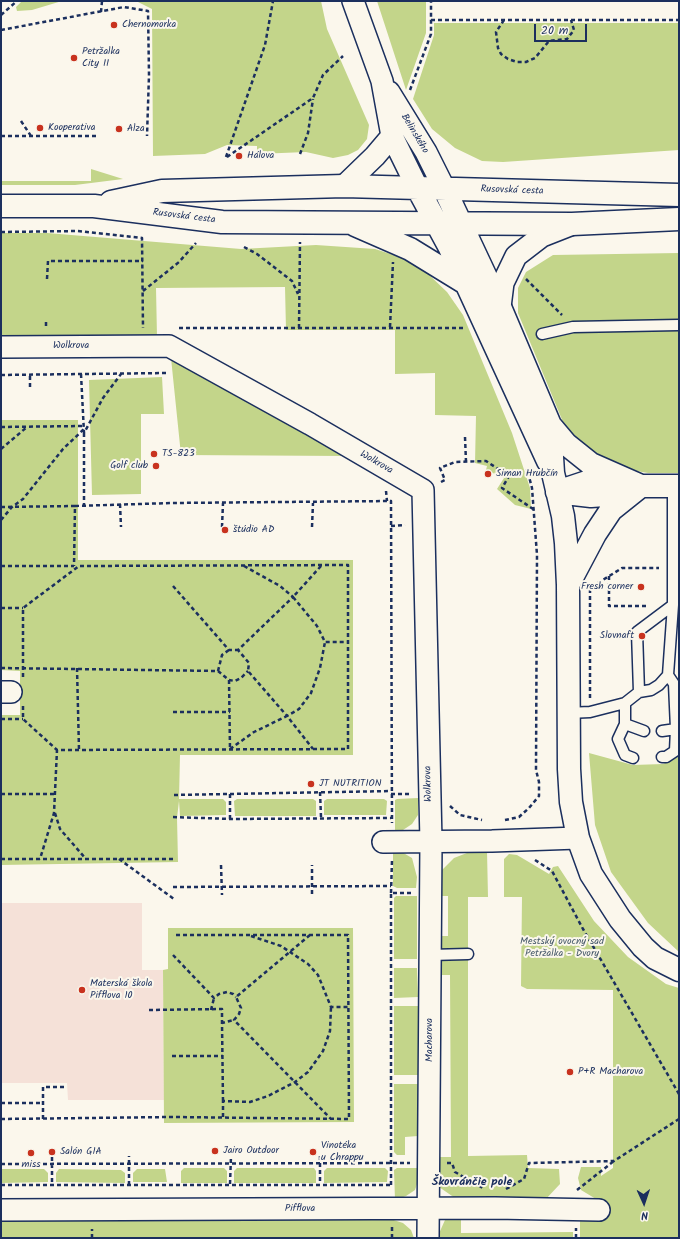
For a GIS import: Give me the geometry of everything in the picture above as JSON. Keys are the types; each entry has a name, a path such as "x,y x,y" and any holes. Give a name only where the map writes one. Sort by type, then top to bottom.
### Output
{"street":[{"name":"Belinského","path":"353,1 382,82 392,136 417,187"},
{"name":"Belinského","path":"382,82 426,152 444,188"},
{"path":"344,186 375,156 392,136"},
{"name":"Rusovská cesta","path":"94,206 162,191 226,191 344,186 417,187 506,192 679,195"},
{"path":"417,187 449,246 467,284 555,483 598,496 618,494 640,486 676,486"},
{"path":"444,188 500,307 550,425 566,444 591,464 640,486"},
{"path":"449,246 460,223 506,192"},
{"name":"Rusovská cesta","path":"1,206 94,206 222,222 572,224 679,219"},
{"name":"Rusovská cesta","path":"346,222 410,249 467,284"},
{"name":"Rusovská cesta","path":"500,307 503,282 516,256 542,236 572,224"},
{"name":"Wolkrova","path":"1,347 143,346 174,337 310,424 423,490 431,842"},
{"path":"550,425 555,483 566,543 568,585 568,713 571,802 578,838 591,874 620,919 643,947 655,958 679,970"},
{"path":"568,585 595,534 611,510 640,486"},
{"path":"388,842 578,838"},
{"name":"Macharova","path":"428,1238 431,842"},
{"name":"Pifflova","path":"1,1210 599,1210"}],"lane":[{"path":"542,334 573,327 679,325"},
{"path":"662,757 666,757 676,751 674,684 668,675 673,605 676,486"},
{"path":"639,692 637,632 673,605"},
{"path":"568,713 590,712 625,703 639,692 651,690 659,685 668,675"},
{"path":"625,703 625,724 618,739 625,755 633,758"},
{"path":"625,724 644,731"},
{"path":"662,731 676,729"},
{"path":"430,955 468,954"}],"path":[{"path":"1,15 17,1"},
{"path":"102,1 102,12"},
{"path":"273,1 265,45 226,157 313,98"},
{"path":"410,91 431,34 431,1"},
{"path":"1,30 124,7 148,11 150,75 147,136"},
{"path":"431,20 679,20"},
{"path":"505,20 496,32 498,48 501,54 508,59 517,62 526,62 535,58 549,41 567,39 574,30 571,20"},
{"path":"300,154 308,133 313,98 323,75 343,56"},
{"path":"21,121 31,136"},
{"path":"1,136 98,136"},
{"path":"1,232 78,231 142,238 143,346"},
{"path":"143,291 168,271 196,242"},
{"path":"299,328 300,242"},
{"path":"244,247 257,254 292,281 299,294"},
{"path":"390,327 393,258"},
{"path":"47,279 48,261 142,261"},
{"path":"524,278 573,327"},
{"path":"174,337 299,328 472,328"},
{"path":"1,375 168,373"},
{"path":"30,374 30,387"},
{"path":"81,374 84,428 84,505"},
{"path":"84,433 103,398 121,374"},
{"path":"1,427 84,428"},
{"path":"1,449 27,427"},
{"path":"1,520 12,506 23,498 63,449 84,428"},
{"path":"465,437 466,462"},
{"path":"423,490 445,480 440,468 455,462 486,462 509,476 502,488 533,509"},
{"path":"500,820 519,817 530,808 538,796 539,782 536,770 537,555 532,488 527,469"},
{"path":"1,507 391,501 392,818 388,842 391,886 392,1238"},
{"path":"222,527 223,503"},
{"path":"312,527 313,503"},
{"path":"120,504 121,527"},
{"path":"74,506 74,566"},
{"path":"218,671 222,655 229,650 238,650 293,597 321,565"},
{"path":"1,566 348,566 348,749 57,750 23,719 15,693 23,668 23,608"},
{"path":"1,608 23,608 79,566"},
{"path":"230,750 254,732 298,709 311,693 320,668 325,642 318,626 293,597 280,586 243,566"},
{"path":"590,712 590,588 622,568 662,568"},
{"path":"609,576 609,606 655,606"},
{"path":"173,586 229,650"},
{"path":"325,642 348,642"},
{"path":"1,668 218,671 229,680 235,681 241,678 248,671 249,663 238,650"},
{"path":"78,668 79,750"},
{"path":"248,671 314,750"},
{"path":"229,680 230,750"},
{"path":"173,712 230,712"},
{"path":"1,720 23,719"},
{"path":"40,859 54,813 57,750"},
{"path":"174,795 391,791"},
{"path":"320,792 320,817"},
{"path":"1,794 55,794"},
{"path":"230,794 230,819"},
{"path":"430,795 446,795 451,808 460,815 489,821"},
{"path":"54,813 60,829 86,859"},
{"path":"174,817 230,819 320,817 392,818"},
{"path":"529,856 552,870 583,929 679,1094"},
{"path":"1,859 174,859"},
{"path":"119,859 174,899"},
{"path":"222,865 222,895"},
{"path":"312,865 312,894"},
{"path":"173,887 391,886"},
{"path":"391,893 430,892"},
{"path":"1,1119 223,1117 349,1119 348,935 173,935"},
{"path":"223,1101 250,1102 268,1096 295,1082 308,1072 323,1051 330,1030 331,1007 318,975 308,964 281,946 249,935"},
{"path":"236,998 311,935"},
{"path":"173,955 214,998"},
{"path":"211,1010 214,998 219,994 227,992 233,994 241,1008 239,1014 234,1020 222,1022"},
{"path":"331,1007 349,1007"},
{"path":"149,1010 222,1010 223,1117"},
{"path":"234,1020 332,1119"},
{"path":"172,1056 223,1056"},
{"path":"43,1119 43,1086 65,1086"},
{"path":"1,1103 43,1102"},
{"path":"574,1192 614,1161 679,1119"},
{"path":"129,1185 130,1156"},
{"path":"230,1184 231,1156"},
{"path":"320,1156 320,1184"},
{"path":"52,1157 52,1185"},
{"path":"501,1192 524,1178 529,1162 614,1161"},
{"path":"1,1164 452,1163 455,1172 488,1191"},
{"path":"1,1185 391,1185"}],"shaded area":[{"name":"Materská škola Pifflova 10","path":"1,903 142,903 142,970 163,970 164,1100 68,1100 67,1083 1,1083"}],"green space":[{"path":"22,1 62,1 32,10 17,11 16,7"},
{"path":"136,1 321,1 327,29 369,125 367,139 358,150 348,155 333,158 306,152 257,154 257,146 227,145 205,154 153,156 152,9"},
{"path":"377,1 426,1 426,33 406,90"},
{"path":"434,23 679,23 679,150 503,162 482,161 455,148 432,129 413,99 434,35"},
{"path":"91,169 123,179 75,185 1,185 1,181 91,181"},
{"path":"1,233 47,233 241,249 316,245 375,249 400,257 424,270 447,292 463,315 512,433 530,488 531,509 515,505 497,489 504,478 486,470 487,466 475,463 476,416 435,415 435,373 395,374 395,330 286,330 285,287 156,288 157,337 1,338"},
{"path":"679,253 679,473 648,473 613,467 584,449 563,422 518,313 518,288 526,272 553,255"},
{"path":"171,358 347,456 181,455"},
{"path":"162,377 164,414 141,414 141,494 92,495 89,380"},
{"path":"1,420 78,420 78,560 353,560 353,755 180,755 179,799 223,799 226,802 226,815 180,816 179,801 177,818 178,862 1,865 1,715 20,715 20,671 1,670"},
{"path":"589,753 633,765 663,764 679,756 679,952 648,923 611,872 595,825"},
{"path":"418,798 418,815 412,824 403,830 395,832 395,800"},
{"path":"237,799 313,799 316,801 316,816 235,816 234,801"},
{"path":"327,799 384,799 387,801 386,815 324,815 324,801"},
{"path":"393,849 412,858 417,877 416,888 397,888 393,886"},
{"path":"472,851 487,851 488,897 468,897 468,1156 527,1155 528,1168 559,1169 560,1184 545,1200 455,1198 439,1187 436,1157 451,1157 450,975 435,975 435,936 448,936 448,896 434,896 440,872 454,858"},
{"name":"Mestský ovocný sad Petržalka - Dvory","path":"509,854 517,855 549,874 553,867 558,866 594,921 628,957 666,984 679,988 679,1238 580,1238 580,1219 601,1202 581,1190 578,1178 581,1167 601,1167 601,1176 613,1168 613,990 527,989 521,986 522,897 504,897 504,859"},
{"path":"396,896 417,896 417,959 394,959 394,898"},
{"path":"168,928 353,928 354,1122 164,1123 163,970 168,969"},
{"path":"394,968 417,968 418,997 394,998"},
{"path":"394,1006 418,1006 418,1075 394,1075"},
{"path":"394,1084 418,1084 418,1136 405,1137 405,1155 397,1155 394,1152"},
{"path":"184,1168 224,1168 227,1171 227,1183 181,1183 181,1171"},
{"path":"237,1168 314,1168 316,1171 316,1183 234,1183 234,1171"},
{"path":"327,1168 385,1168 388,1171 387,1182 324,1183 324,1171"},
{"path":"397,1168 419,1168 418,1181 415,1190 406,1196 395,1200 394,1170"},
{"path":"1,1169 44,1169 48,1173 48,1182 1,1183"},
{"path":"59,1169 121,1170 125,1173 125,1183 56,1182 56,1173"},
{"path":"137,1169 165,1169 167,1182 133,1182 133,1173"},
{"path":"378,1215 403,1223 411,1230 414,1238 1,1238 1,1217"},
{"path":"445,1220 461,1220 461,1233 573,1232 573,1238 437,1238"}],"place":[{"name":"Chernomorka","path":"114,25"},
{"name":"Petržalka City II","path":"74,58"},
{"name":"Kooperativa","path":"40,128"},
{"name":"Alza","path":"119,129"},
{"name":"Hálova","path":"239,156"},
{"name":"TS-823","path":"154,454"},
{"name":"Golf club","path":"156,466"},
{"name":"Siman Hrubčín","path":"488,474"},
{"name":"štúdio AD","path":"225,530"},
{"name":"Fresh corner","path":"641,587"},
{"name":"Slovnaft","path":"642,636"},
{"name":"JT NUTRITION","path":"311,784"},
{"name":"Materská škola Pifflova 10","path":"82,990"},
{"name":"P+R Macharova","path":"570,1072"},
{"name":"Jairo Outdoor","path":"215,1151"},
{"name":"Salón GIA","path":"52,1152"},
{"name":"Vinotéka u Chrappu","path":"313,1152"},
{"name":"miss","path":"31,1153"}],"district":[{"name":"Škovránčie pole","path":"472,1183"}]}
